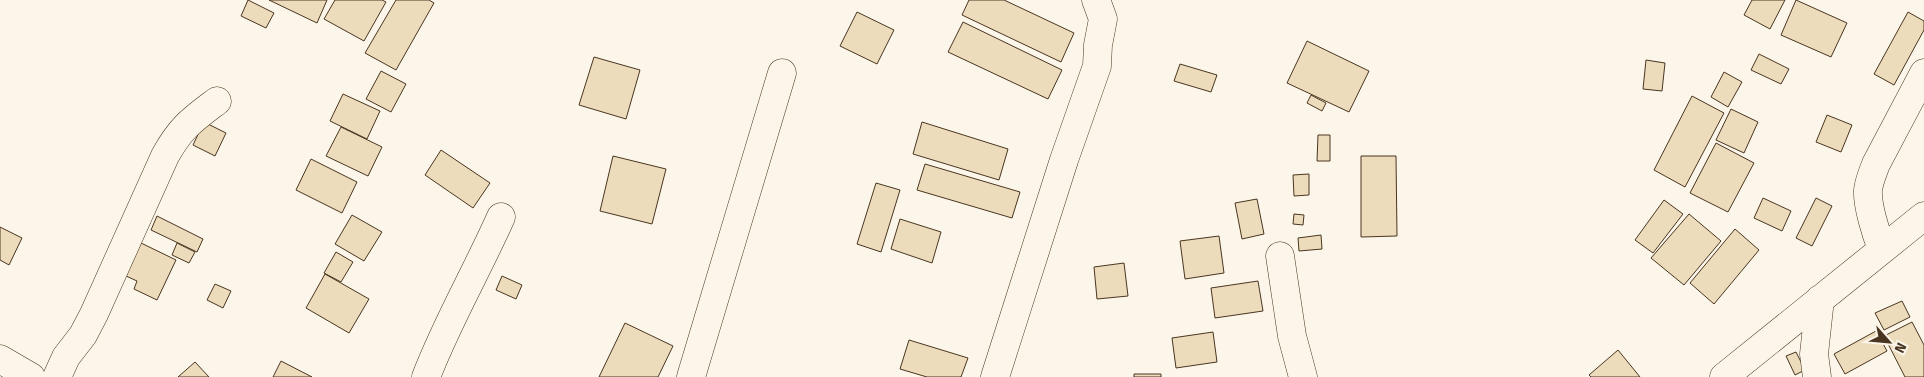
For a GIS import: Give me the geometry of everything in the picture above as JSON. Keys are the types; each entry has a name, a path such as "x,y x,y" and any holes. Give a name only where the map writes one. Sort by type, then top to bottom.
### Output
{"street":[{"path":"995,377 1096,66 1103,19 1096,0"},
{"path":"691,377 782,73"},
{"path":"1882,249 1875,232 1868,192 1871,178 1876,164 1924,73"},
{"path":"57,377 66,357 83,336 94,314 174,139 185,125 217,101"},
{"path":"1724,377 1924,216"},
{"path":"426,377 442,336 485,253 501,217"},
{"path":"1280,256 1292,336 1303,377"},
{"path":"1817,377 1814,354 1820,298"},
{"path":"0,359 31,377"}],"building":[{"path":"248,0 274,13 266,28 241,16"},
{"path":"269,0 327,0 317,23"},
{"path":"335,0 382,0 386,2 364,41 324,19"},
{"path":"396,0 429,0 434,3 396,70 365,53"},
{"path":"969,0 1004,0 1074,33 1061,62 962,15"},
{"path":"1752,0 1785,0 1770,29 1744,15"},
{"path":"1796,0 1847,23 1831,57 1781,35"},
{"path":"857,12 894,30 877,64 840,46"},
{"path":"1908,12 1924,21 1924,30 1894,85 1874,74"},
{"path":"963,22 1062,70 1048,99 948,52"},
{"path":"1307,41 1369,71 1349,112 1287,83"},
{"path":"1759,54 1789,69 1781,84 1751,70"},
{"path":"594,57 640,70 626,119 579,105"},
{"path":"1646,60 1665,63 1662,91 1643,89"},
{"path":"1180,64 1217,75 1211,92 1174,81"},
{"path":"381,71 406,84 391,112 366,99"},
{"path":"1724,72 1742,82 1728,107 1711,97"},
{"path":"343,94 380,111 367,139 330,121"},
{"path":"1311,95 1326,103 1322,111 1307,103"},
{"path":"1692,96 1724,113 1685,187 1654,170"},
{"path":"1731,109 1758,122 1744,153 1716,140"},
{"path":"1827,115 1852,125 1841,152 1816,142"},
{"path":"204,122 226,133 215,156 193,145"},
{"path":"922,122 1008,149 999,180 913,154"},
{"path":"341,127 382,147 368,176 326,156"},
{"path":"1318,135 1330,135 1330,161 1317,161"},
{"path":"1716,143 1754,163 1728,212 1690,193"},
{"path":"441,150 490,183 473,208 425,175"},
{"path":"613,156 666,169 652,224 600,211"},
{"path":"1361,156 1396,156 1397,236 1361,237"},
{"path":"311,159 357,182 342,213 296,190"},
{"path":"925,164 1020,192 1012,218 917,190"},
{"path":"1309,174 1309,195 1294,196 1293,175"},
{"path":"876,183 900,190 881,252 857,244"},
{"path":"1763,198 1791,211 1782,231 1754,218"},
{"path":"1816,198 1832,206 1812,246 1796,238"},
{"path":"1257,199 1264,234 1242,239 1235,203"},
{"path":"1664,200 1683,214 1653,253 1635,240"},
{"path":"1294,214 1304,215 1303,225 1293,224"},
{"path":"1689,214 1721,241 1684,285 1651,258"},
{"path":"352,215 382,232 364,261 335,244"},
{"path":"157,216 203,239 197,252 151,230"},
{"path":"900,219 941,232 932,263 891,249"},
{"path":"0,227 22,238 9,265 0,260"},
{"path":"1735,229 1759,250 1714,304 1690,283"},
{"path":"1321,235 1322,249 1299,251 1298,238"},
{"path":"1219,236 1224,273 1185,279 1180,241"},
{"path":"141,243 176,260 157,300 134,289 137,281 126,276"},
{"path":"177,243 195,252 189,263 172,255"},
{"path":"336,252 353,262 341,282 324,273"},
{"path":"1124,263 1128,296 1097,299 1094,267"},
{"path":"325,274 369,299 349,333 306,308"},
{"path":"502,276 522,285 516,299 496,290"},
{"path":"1258,281 1263,311 1215,318 1211,288"},
{"path":"215,284 231,291 223,308 207,300"},
{"path":"1902,301 1910,317 1884,330 1875,313"},
{"path":"1912,322 1924,345 1924,377 1905,377 1884,336"},
{"path":"625,323 673,346 658,377 599,377"},
{"path":"1876,331 1887,351 1845,374 1834,354"},
{"path":"1213,332 1217,362 1176,368 1172,338"},
{"path":"909,340 968,358 961,377 927,377 900,369"},
{"path":"1618,350 1640,377 1591,377 1589,375"},
{"path":"1796,352 1805,370 1795,375 1786,356"},
{"path":"281,361 312,377 273,377"},
{"path":"195,362 209,377 178,377"},
{"path":"1134,374 1161,374 1161,377 1134,377"}]}
